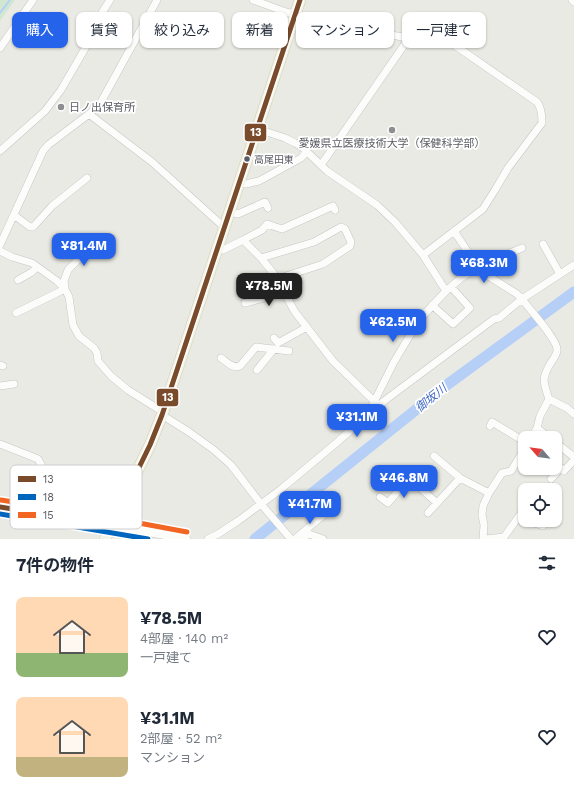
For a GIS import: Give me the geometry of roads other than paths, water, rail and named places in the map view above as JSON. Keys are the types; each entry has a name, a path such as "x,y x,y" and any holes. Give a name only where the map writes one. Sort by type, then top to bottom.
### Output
{"main road":[{"path":"140,465 163,414 300,0"},
{"path":"0,507 10,509"},
{"path":"106,539 110,529"}],"street":[{"path":"0,48 33,0"},
{"path":"0,151 45,111 61,90 87,45 101,14 110,0"},
{"path":"0,245 42,151 100,104 157,0"},
{"path":"253,0 295,14 349,28 402,37"},
{"path":"321,165 402,48"},
{"path":"423,255 483,209 508,168 542,123 539,105 537,102 459,48"},
{"path":"89,114 152,162 225,228"},
{"path":"258,129 285,138 302,147 327,171 377,206 395,222 449,289 470,308 453,324 432,305"},
{"path":"240,183 246,184 259,181 301,158 307,152"},
{"path":"14,215 32,228 52,206 87,178"},
{"path":"230,212 238,214 265,202 268,208"},
{"path":"218,249 223,250 243,240 262,230 267,224 282,229 333,206 335,210"},
{"path":"261,258 314,242 338,228 341,227 345,229 351,242 350,246 323,264 277,279"},
{"path":"454,232 482,272 523,300 551,335 557,346 557,351 556,356 548,367 544,376 544,384 549,399 567,408 574,414"},
{"path":"243,240 274,274 295,312 333,361 374,401"},
{"path":"64,289 64,281 68,270 95,242"},
{"path":"543,244 560,274"},
{"path":"368,415 394,362 411,332 432,305 465,275 491,259 498,258 522,248"},
{"path":"0,251 12,257 32,263 57,281 69,298 72,325 79,336 94,348 97,353 98,361 111,376 128,390 214,450 231,465 263,506 292,539 327,512"},
{"path":"208,539 263,506 384,401 494,319 499,318 574,265"},
{"path":"18,280 32,272 37,267"},
{"path":"245,303 267,298 281,287"},
{"path":"16,312 64,289"},
{"path":"258,370 276,345 307,327"},
{"path":"221,358 233,367 237,368 256,347 276,345 289,351"},
{"path":"0,386 14,384"},
{"path":"535,431 540,416 549,399"},
{"path":"490,426 492,422 518,438"},
{"path":"537,428 541,431"},
{"path":"0,444 38,459 41,465"},
{"path":"562,448 574,457"},
{"path":"434,456 460,478 488,494"},
{"path":"482,539 484,525 482,515 483,506 488,494 502,473 511,471 518,460"},
{"path":"551,479 561,468 564,471 574,460"},
{"path":"380,497 388,503 409,478 437,503"},
{"path":"428,512 460,478"},
{"path":"486,539 504,537 518,524"},
{"path":"132,529 186,539"},
{"path":"301,539 308,534 323,539"}],"waterway":[{"path":"0,13 10,0"},
{"name":"御坂川","path":"255,539 448,384 574,292"}],"place":[{"name":"日ノ出保育所","path":"61,107"},
{"name":"愛媛県立医療技術大学（保健科学部）","path":"392,130"},
{"name":"高尾田東","path":"247,159"}]}
